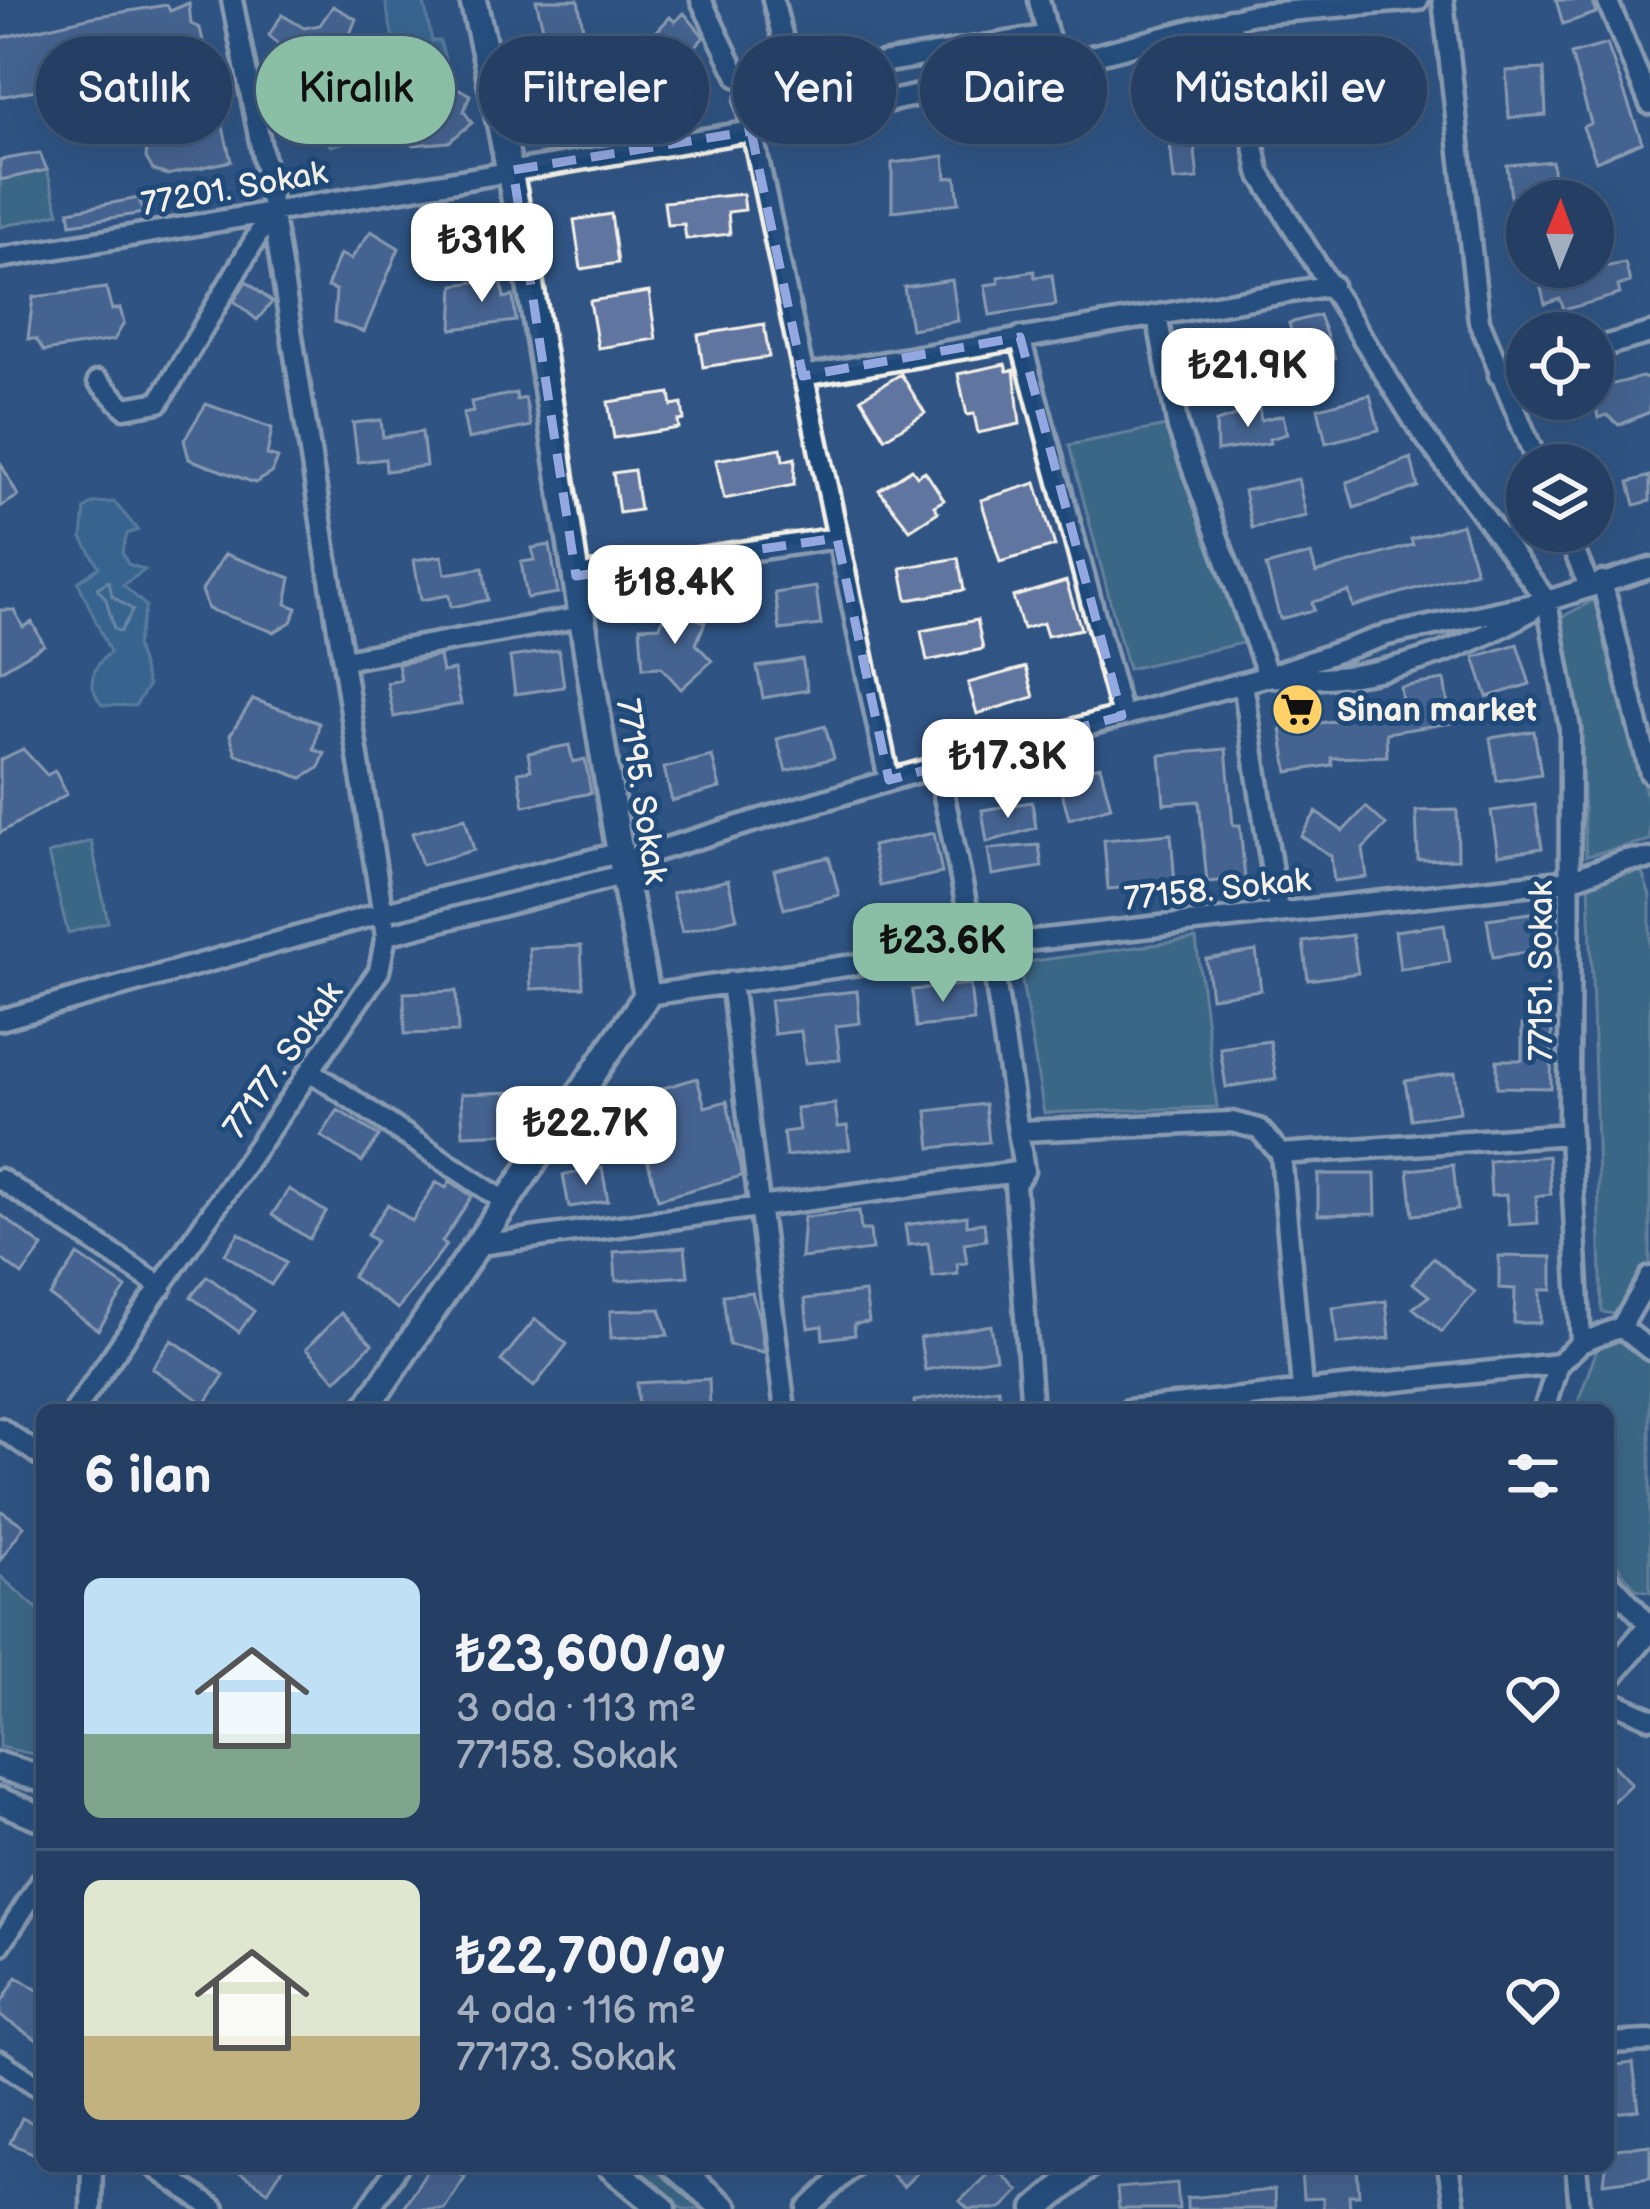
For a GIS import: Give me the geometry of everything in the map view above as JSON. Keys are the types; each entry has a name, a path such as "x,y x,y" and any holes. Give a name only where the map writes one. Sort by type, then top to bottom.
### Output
{"main road":[{"name":"77195. Sokak","path":"473,0 513,170 620,864 647,995"},
{"path":"369,1404 647,995"},
{"path":"1614,1670 1650,1627"},
{"path":"0,1766 36,1776"},
{"path":"0,1801 36,1816"},
{"path":"617,2172 663,2209"},
{"path":"682,2172 725,2209"},
{"path":"1037,2209 1080,2172"}],"street":[{"path":"232,0 272,212 386,935 890,780 1268,676 1387,635 1547,602"},
{"path":"701,0 733,67"},
{"path":"772,0 782,36"},
{"path":"896,61 1048,35 1039,0"},
{"name":"77201. Sokak","path":"1107,52 1230,20 1252,7 1418,0"},
{"path":"1443,0 1479,321 1529,444"},
{"path":"1607,0 1650,104"},
{"path":"1230,20 1259,172 1418,427 1547,602"},
{"name":"77201. Sokak","path":"0,258 733,134"},
{"path":"754,144 890,780"},
{"path":"98,381 125,408 159,402 272,212"},
{"path":"803,376 1332,285"},
{"path":"1156,316 1178,428 1268,676"},
{"path":"1614,343 1650,333"},
{"path":"1020,337 1122,716"},
{"path":"1499,375 1506,373"},
{"path":"576,576 837,538"},
{"path":"1578,552 1596,583 1650,773"},
{"path":"1268,676 1348,679 1508,625 1547,602 1596,583 1650,568"},
{"name":"77151. Sokak","path":"1547,602 1570,729 1570,1134 1581,1343"},
{"path":"343,660 582,617"},
{"path":"1243,683 1278,911"},
{"path":"938,767 982,945 1020,1131 1024,1171 1016,1184 1032,1404"},
{"name":"77158. Sokak","path":"647,995 982,945 1570,880 1625,860 1650,859"},
{"path":"0,1020 385,912 620,864"},
{"name":"77177. Sokak","path":"79,1404 379,971 386,935"},
{"path":"731,982 784,1404"},
{"path":"310,1071 507,1203"},
{"path":"1020,1131 1232,1122 1258,1129 1281,1154 1302,1388"},
{"path":"1281,1154 1570,1134"},
{"path":"479,1245 1024,1171"},
{"path":"0,1179 162,1287"},
{"path":"1546,1404 1558,1364 1581,1343 1621,1327 1650,1277"},
{"path":"1621,1327 1650,1350"},
{"path":"1175,1404 1558,1364"},
{"path":"0,1428 36,1453"},
{"path":"1614,1587 1650,1627"},
{"path":"1614,1703 1650,1718"},
{"path":"0,1945 36,1889"},
{"path":"1614,2044 1650,2042"},
{"path":"0,2060 36,2085"},
{"path":"91,2209 92,2172"},
{"path":"162,2172 214,2209"},
{"path":"369,2209 394,2172"},
{"path":"808,2209 847,2172"},
{"path":"1449,2172 1455,2209"},
{"path":"1577,2172 1580,2209"}],"highlighted area":[{"path":"751,131 803,376 1020,337 1122,716 889,780 837,538 576,576 513,170"}],"green space":[{"path":"47,170 59,213 0,227 0,180"},
{"path":"1171,425 1247,642 1128,669 1069,445"},
{"path":"1596,599 1650,809 1650,840 1586,856 1580,729 1560,618"},
{"path":"91,841 108,922 68,933 48,854"},
{"path":"1642,872 1650,896 1650,1271 1622,1315 1602,1312 1589,879"},
{"path":"1196,939 1217,1107 1044,1113 1019,963"},
{"path":"1601,1338 1638,1343 1650,1355 1650,1592 1636,1589 1614,1562 1614,1404 1577,1404"},
{"path":"0,1576 36,1608 36,1755 0,1747"},
{"path":"638,2172 658,2172 702,2209 683,2209"}],"water":[{"path":"385,0 431,0 424,3 431,36 392,36"},
{"path":"114,502 138,530 127,534 122,552 128,564 145,570 123,585 146,606 136,646 148,686 135,706 102,705 97,697 93,677 110,652 78,582 99,567 82,538 85,509 93,503"}],"building":[{"path":"536,0 578,0 584,36 545,36"},
{"path":"1556,0 1592,0 1596,13 1563,24"},
{"path":"189,3 191,24 200,28 202,36 36,36 36,90 0,97 0,38 167,5 170,11"},
{"path":"333,6 356,19 351,36 269,35 282,15 304,28 320,25"},
{"path":"684,13 703,36 652,36 670,17 675,22"},
{"path":"1607,44 1642,142 1596,161 1583,127 1591,123 1571,54"},
{"path":"1544,69 1546,115 1509,118 1506,71"},
{"path":"455,87 470,95 464,111 472,123 455,137"},
{"path":"227,144 231,161 167,175 153,170 146,158 147,145"},
{"path":"1170,144 1194,144 1198,179 1174,181"},
{"path":"40,153 47,170 0,180 0,160"},
{"path":"944,156 946,178 956,177 959,203 892,211 892,163"},
{"path":"1552,161 1554,180 1509,180 1507,165"},
{"path":"743,194 745,210 728,212 730,234 686,239 684,224 667,225 664,202"},
{"path":"139,198 143,213 71,224 69,211"},
{"path":"611,214 618,263 581,269 574,220"},
{"path":"371,231 399,248 364,332 334,322 336,290 327,287 340,254 351,259"},
{"path":"1625,263 1630,282 1618,286 1620,294 1564,310 1560,299 1545,304 1541,288 1614,288 1614,265"},
{"path":"1034,271 1035,277 1052,275 1056,305 990,315 985,285 999,283 998,277"},
{"path":"501,278 504,298 513,296 516,321 452,329 454,285"},
{"path":"952,280 958,321 911,329 904,287"},
{"path":"246,281 272,302 257,320 234,301"},
{"path":"106,288 112,310 120,308 124,323 114,340 44,351 36,339 28,339 33,297"},
{"path":"649,292 656,339 598,348 590,301"},
{"path":"1319,315 1335,358 1292,368 1284,333 1291,331 1289,323"},
{"path":"764,324 769,357 703,367 698,335"},
{"path":"1232,336 1248,379 1205,389 1196,354 1204,352 1202,344"},
{"path":"1005,364 1007,371 1014,370 1020,424 978,433 974,414 967,415 958,374"},
{"path":"901,374 925,413 885,438 861,398"},
{"path":"1642,377 1650,380 1650,412 1619,425 1613,420 1614,384"},
{"path":"516,393 517,400 525,398 531,426 468,439 463,414 473,412 471,402"},
{"path":"670,393 672,406 682,404 684,420 678,421 679,428 614,438 608,402"},
{"path":"1370,395 1379,430 1326,443 1318,408"},
{"path":"206,404 272,428 267,455 278,458 272,473 255,483 189,459 184,440"},
{"path":"1259,408 1261,420 1283,415 1287,434 1269,439 1270,443 1217,451 1216,422"},
{"path":"381,420 383,437 422,432 426,466 386,471 385,459 358,462 353,423"},
{"path":"781,448 783,461 795,458 794,485 724,499 716,460"},
{"path":"1411,458 1418,487 1354,508 1347,482"},
{"path":"0,462 18,496 0,507"},
{"path":"912,469 917,476 925,471 944,500 934,506 938,512 910,530 879,490"},
{"path":"634,470 640,510 619,513 613,473"},
{"path":"1650,476 1650,501 1635,505 1629,482"},
{"path":"1298,479 1306,516 1252,528 1244,491"},
{"path":"1036,483 1055,546 1000,562 981,500"},
{"path":"1462,524 1476,571 1353,607 1349,592 1312,602 1314,610 1280,619 1266,566 1311,554 1316,573 1413,545 1411,539"},
{"path":"550,545 558,593 527,598 521,562 535,560 532,548"},
{"path":"225,554 291,578 286,604 297,608 291,622 274,632 208,609 202,590"},
{"path":"442,556 445,574 483,568 488,600 451,607 449,595 421,600 414,560"},
{"path":"958,558 964,590 907,600 901,568"},
{"path":"1066,581 1081,629 1047,636 1043,623 1023,629 1013,597"},
{"path":"816,587 821,625 780,630 775,593"},
{"path":"667,607 705,622 696,644 712,661 681,689 661,667 643,668 640,627 660,626"},
{"path":"0,610 14,610 23,627 32,622 44,645 0,671"},
{"path":"977,620 983,649 927,661 921,631"},
{"path":"1517,644 1530,684 1487,697 1474,657"},
{"path":"559,650 564,687 515,694 510,657"},
{"path":"439,656 442,672 454,670 461,704 394,717 387,683 401,680 398,664"},
{"path":"802,659 808,690 763,698 757,667"},
{"path":"1026,667 1034,697 977,714 968,683"},
{"path":"1444,680 1451,723 1386,733 1387,756 1331,758 1332,765 1288,772 1281,729 1346,719 1345,708 1403,706 1400,687"},
{"path":"253,699 319,723 314,750 325,753 319,768 302,778 236,754 230,735"},
{"path":"825,726 834,758 786,771 777,739"},
{"path":"1534,731 1541,774 1497,781 1490,738"},
{"path":"569,745 573,762 585,759 591,793 524,806 518,772 531,770 528,753"},
{"path":"23,749 47,775 55,771 67,794 0,833 0,760"},
{"path":"1226,749 1233,825 1240,825 1245,879 1207,882 1199,801 1164,804 1160,755"},
{"path":"712,756 720,788 672,801 664,768"},
{"path":"1100,766 1111,807 1069,819 1058,777"},
{"path":"1032,802 1036,828 987,842 982,810"},
{"path":"1535,805 1542,848 1498,855 1491,811"},
{"path":"1366,807 1386,825 1363,849 1367,877 1334,881 1331,856 1301,836 1316,812 1343,831"},
{"path":"1457,810 1458,859 1418,860 1416,811"},
{"path":"465,818 474,850 422,865 412,833"},
{"path":"934,833 942,873 880,886 872,846"},
{"path":"1171,834 1175,884 1108,889 1104,840"},
{"path":"1039,845 1042,867 992,875 988,849"},
{"path":"829,857 839,895 784,909 774,870"},
{"path":"728,880 737,918 682,932 672,893"},
{"path":"1537,912 1543,950 1493,957 1487,919"},
{"path":"1444,924 1450,962 1400,969 1395,931"},
{"path":"1352,935 1358,973 1308,980 1303,942"},
{"path":"581,946 583,987 531,989 529,948"},
{"path":"1256,951 1261,990 1211,997 1206,959"},
{"path":"970,984 974,1021 916,1027 912,990"},
{"path":"456,991 458,1032 405,1034 404,993"},
{"path":"857,991 860,1023 836,1026 840,1060 805,1063 801,1031 774,1034 770,1000"},
{"path":"1522,1025 1552,1025 1551,1088 1497,1087 1497,1060 1522,1060"},
{"path":"1270,1041 1276,1079 1226,1087 1220,1048"},
{"path":"1455,1073 1460,1112 1411,1119 1405,1081"},
{"path":"697,1078 705,1107 727,1101 742,1176 658,1199 639,1129 662,1123 653,1091"},
{"path":"513,1092 515,1133 463,1135 461,1094"},
{"path":"835,1104 838,1127 847,1126 850,1149 786,1156 783,1132 799,1130 796,1108"},
{"path":"985,1104 989,1142 931,1148 927,1111"},
{"path":"338,1110 379,1136 362,1162 321,1136"},
{"path":"1548,1156 1551,1194 1536,1196 1538,1223 1509,1225 1506,1195 1491,1196 1489,1161"},
{"path":"1453,1165 1458,1210 1413,1215 1408,1170"},
{"path":"602,1168 608,1201 569,1207 563,1175"},
{"path":"1318,1174 1375,1174 1376,1214 1318,1215"},
{"path":"450,1181 472,1196 442,1242 446,1245 398,1309 352,1277 376,1241 367,1235 388,1204 412,1221 436,1182 446,1188"},
{"path":"289,1189 326,1212 309,1239 272,1215"},
{"path":"859,1211 861,1230 870,1230 872,1250 801,1258 804,1217"},
{"path":"0,1214 43,1247 22,1275 0,1258"},
{"path":"967,1216 967,1225 984,1223 986,1240 964,1243 967,1263 957,1264 958,1274 933,1277 928,1243 908,1245 905,1225"},
{"path":"239,1233 286,1263 271,1285 225,1254"},
{"path":"685,1247 688,1276 616,1281 614,1252"},
{"path":"78,1255 126,1288 98,1330 50,1296"},
{"path":"1499,1256 1552,1257 1552,1290 1540,1290 1540,1323 1514,1323 1515,1289 1499,1288"},
{"path":"1433,1258 1475,1292 1442,1332 1413,1308 1429,1296 1413,1283"},
{"path":"207,1276 254,1311 239,1332 191,1297"},
{"path":"752,1292 764,1352 729,1345 723,1295"},
{"path":"865,1292 869,1322 854,1324 855,1335 823,1339 822,1326 808,1328 805,1299"},
{"path":"1386,1301 1390,1338 1337,1344 1333,1308"},
{"path":"660,1309 668,1335 611,1338 610,1311"},
{"path":"341,1313 372,1344 336,1380 306,1349"},
{"path":"535,1319 567,1344 534,1387 501,1361"},
{"path":"991,1325 996,1358 925,1370 920,1338"},
{"path":"172,1340 224,1375 205,1404 152,1368"},
{"path":"709,1379 710,1404 639,1404 637,1383"},
{"path":"998,1388 1001,1402 914,1404"},
{"path":"0,1510 24,1526 0,1560"},
{"path":"1614,1766 1631,1784 1614,1800"},
{"path":"17,1977 36,1989 36,2039 0,2016 0,2005"},
{"path":"1633,2063 1639,2110 1614,2113 1614,2065"},
{"path":"22,2118 36,2124 36,2154 10,2143"},
{"path":"1650,2145 1650,2177 1604,2183 1605,2172 1614,2172 1614,2149"},
{"path":"239,2172 280,2172 268,2191"},
{"path":"426,2172 457,2172 465,2177 444,2209 402,2209"},
{"path":"889,2172 918,2172 903,2187"},
{"path":"990,2172 1000,2172 1019,2191 1001,2209 968,2209 960,2201"},
{"path":"1301,2172 1357,2172 1359,2195 1349,2195 1350,2209 1323,2209 1323,2198 1303,2199"},
{"path":"1177,2183 1179,2209 1119,2209 1117,2188"},
{"path":"1274,2190 1275,2209 1187,2209 1187,2198"}],"place":[{"name":"Sinan market","path":"1298,709"}]}
